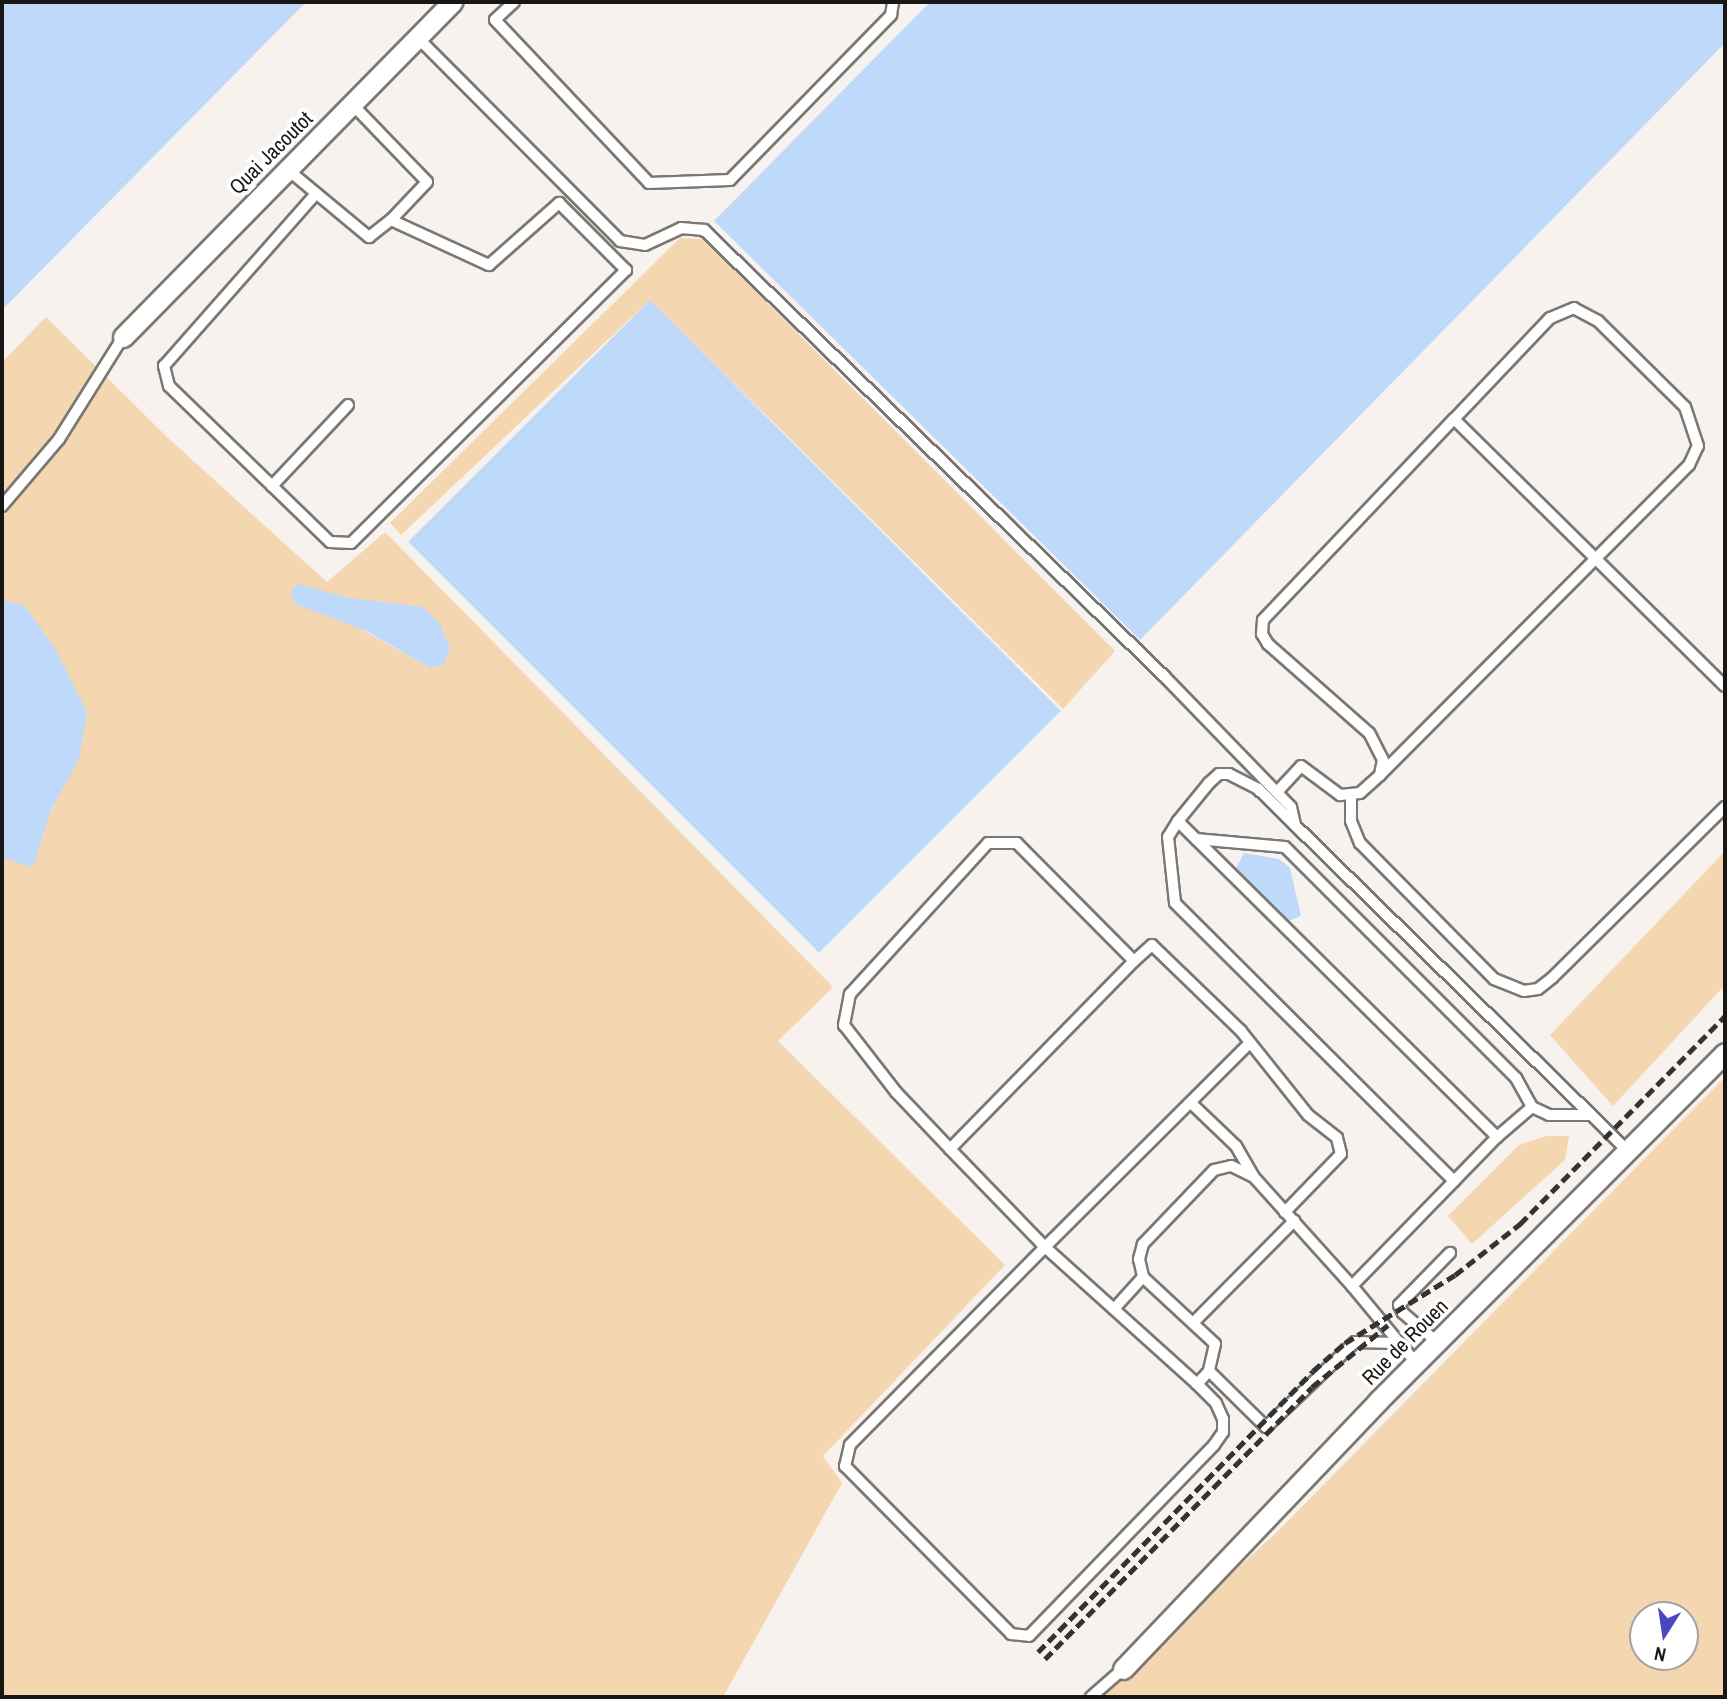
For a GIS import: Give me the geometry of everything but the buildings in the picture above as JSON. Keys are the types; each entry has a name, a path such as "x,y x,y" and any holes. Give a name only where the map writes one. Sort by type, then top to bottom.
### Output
{"street":[{"name":"Quai Jacoutot","path":"123,337 452,2"},
{"name":"Rue de Rouen","path":"1123,1669 1416,1363 1725,1053"}],"lane":[{"path":"514,2 495,20 649,183 730,180 891,15 893,2"},
{"path":"417,37 620,241 645,245 681,228 704,230 1154,666 1291,807 1296,826"},
{"path":"286,169 369,237 391,220 427,182 352,104"},
{"path":"315,195 164,366 169,386 330,542 351,543 625,270 559,202 489,265 391,220"},
{"path":"1277,792 1301,766 1332,790 1350,795 1360,793 1380,775 1593,556 1689,465 1698,446 1694,425 1675,397 1598,321 1574,308 1550,318 1269,611 1261,627 1268,644 1369,733 1383,760 1380,775"},
{"path":"2,506 59,439 123,337"},
{"path":"272,486 348,405"},
{"path":"1454,419 1725,686"},
{"path":"1454,1181 1175,903 1168,837 1178,821 1219,774 1242,779 1280,810 1628,1151"},
{"path":"1350,795 1351,821 1360,843 1494,979 1524,991 1538,989 1552,978 1725,807"},
{"path":"1178,821 1497,1137"},
{"path":"1134,961 1017,843 1000,839 988,842 850,994 844,1010 844,1025 896,1092 1045,1247 1216,1402 1223,1419 1223,1432 1214,1445 1039,1627 1029,1636 1011,1634 851,1477 845,1455 1045,1247 1250,1044"},
{"path":"1195,839 1285,847 1516,1078 1532,1107 1549,1115 1590,1115"},
{"path":"950,1149 1152,945 1250,1044 1308,1115 1337,1138 1340,1154 1326,1174 1285,1212"},
{"path":"1191,1102 1236,1146 1254,1177 1352,1286 1416,1363"},
{"path":"1352,1286 1497,1137 1532,1107"},
{"path":"1114,1309 1143,1277 1143,1244 1214,1170 1231,1166 1254,1177"},
{"path":"1192,1323 1294,1221"},
{"path":"1437,1342 1403,1313 1399,1305 1450,1253"},
{"path":"1143,1277 1215,1344 1209,1371 1197,1384"},
{"path":"1209,1371 1266,1427 1355,1342 1397,1343"},
{"path":"1091,1697 1123,1669"}],"shaded area":[{"path":"680,238 704,239 1115,651 1063,709 650,300 401,535 390,523"},
{"path":"46,317 168,438 327,582 385,532 833,987 778,1041 1005,1265 823,1456 842,1483 723,1697 2,1697 2,362","holes":["324,592 350,598 430,668 361,629"]},
{"path":"1725,851 1725,985 1613,1106 1550,1035"},
{"path":"1725,1077 1725,1697 1097,1697 1277,1532"},
{"path":"1546,1136 1569,1136 1565,1160 1472,1244 1448,1216 1519,1145"}],"water":[{"path":"2,2 306,2 2,310"},
{"path":"930,2 1725,2 1725,43 1140,640 714,221"},
{"path":"650,300 1061,711 819,953 408,542"},
{"path":"298,584 350,598 422,607 439,622 450,649 444,664 430,668 366,631 295,604 291,591"},
{"path":"2,600 25,606 56,650 87,712 79,759 51,810 33,867 2,858"},
{"path":"1244,853 1279,859 1290,868 1301,916 1288,921 1236,868"}],"railway":[{"path":"1038,1652 1313,1371 1345,1343 1455,1275 1520,1224 1725,1016"},
{"path":"1045,1659 1312,1387 1388,1325"}]}
